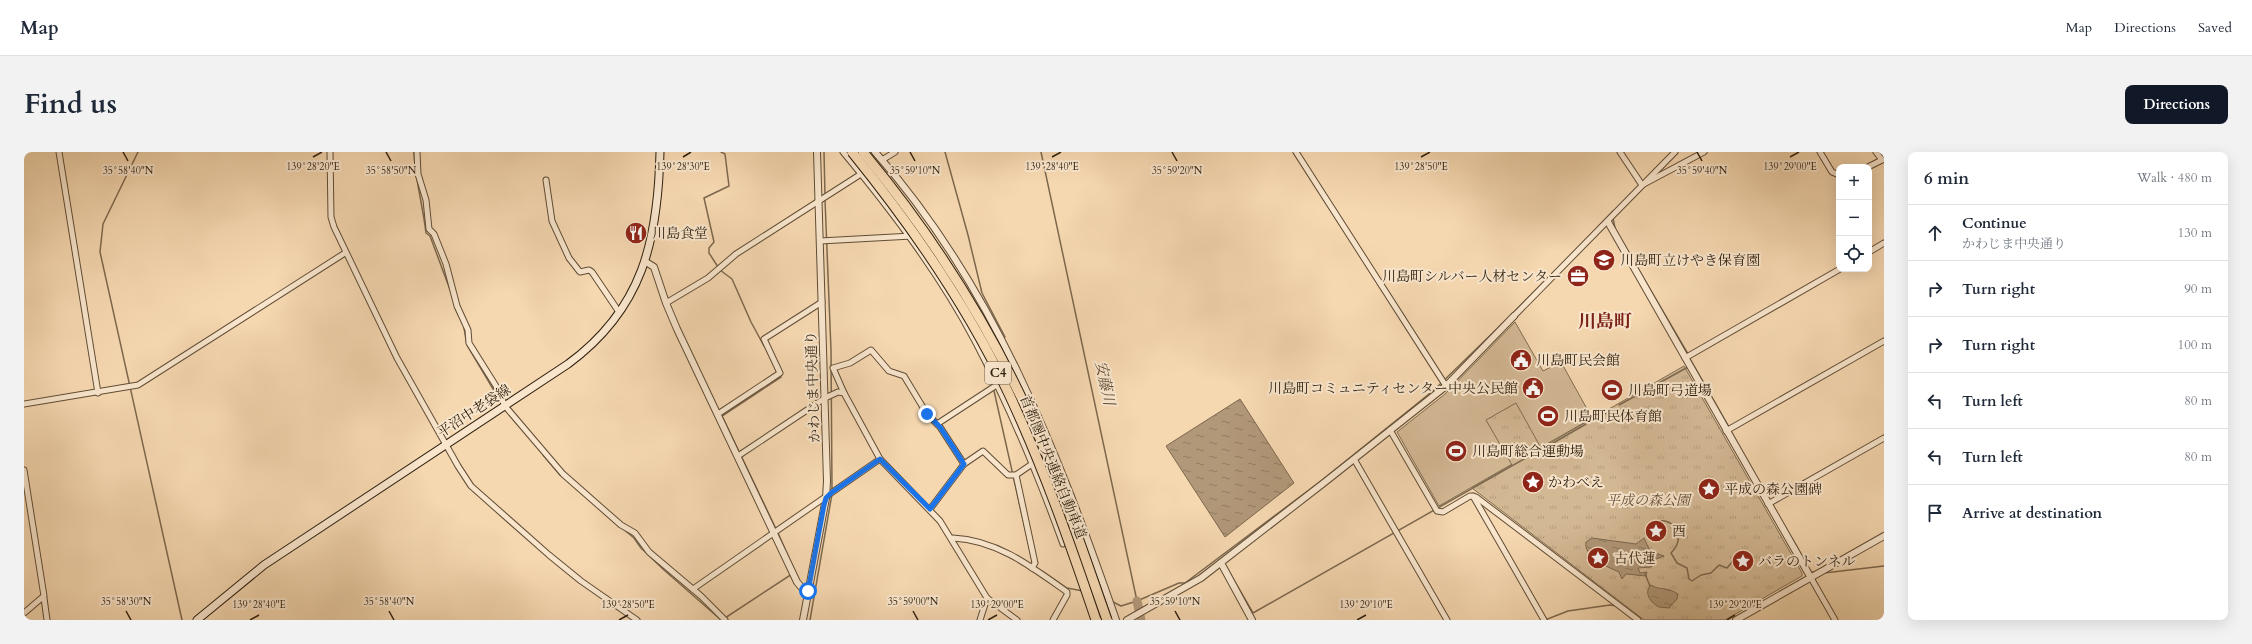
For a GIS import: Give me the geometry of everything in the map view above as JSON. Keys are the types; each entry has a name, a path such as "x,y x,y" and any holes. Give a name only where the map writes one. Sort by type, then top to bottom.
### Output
{"highway":[{"name":"首都圏中央連絡自動車道","path":"852,152 890,200 934,263 990,358 1028,438 1057,509 1096,620"},
{"name":"首都圏中央連絡自動車道","path":"863,152 898,195 947,264 995,347 1034,425 1067,506 1107,620"}],"main road":[{"name":"平沼中老袋線","path":"197,620 264,565 577,358 597,339 619,312 646,262 657,215 660,152"}],"street":[{"path":"59,152 98,393"},
{"path":"330,152 332,222 345,253 397,358 466,479 482,497 568,571 637,620"},
{"path":"418,152 418,174 426,200 429,228 434,234 446,264 457,306 468,330 469,343 496,386 505,406 563,474 621,525 635,533 649,552 693,589 725,620"},
{"name":"かわじま中央通り","path":"803,620 830,494 829,396 822,302 817,152"},
{"path":"843,152 910,236 974,340 998,386 1033,464 1063,544"},
{"path":"875,152 939,234 979,297 1018,370 1053,449 1116,620"},
{"path":"882,160 895,152"},
{"path":"1296,152 1446,386"},
{"path":"1620,152 1642,185"},
{"path":"1127,620 1192,585 1446,386 1675,152"},
{"path":"1642,185 1704,152"},
{"path":"1820,152 1832,172 1836,174"},
{"path":"1872,165 1883,159 1876,152"},
{"path":"666,303 708,278 736,254 861,174"},
{"path":"546,180 552,221 569,258 580,272 589,270 592,272 619,312"},
{"path":"1608,222 1835,620"},
{"path":"820,241 939,234"},
{"path":"1872,250 1884,244"},
{"path":"24,404 98,393 132,386 143,382 345,253"},
{"path":"646,262 654,267 666,303 797,582 802,588 808,591"},
{"path":"1685,358 1836,271"},
{"path":"718,414 780,373 764,339 822,302"},
{"path":"1726,431 1884,341"},
{"path":"964,464 937,424 927,414 904,376 889,371 871,350 850,363 833,368 844,393 880,459 930,509 952,538 987,598 1017,620"},
{"path":"937,424 998,386 1018,370"},
{"path":"738,456 829,396 838,392 844,393"},
{"path":"1390,430 1437,511 1443,512 1473,496"},
{"path":"1768,504 1884,438"},
{"path":"930,509 964,464 982,451 1008,475 1016,475 1053,449"},
{"path":"693,589 880,459"},
{"path":"1354,459 1447,620"},
{"path":"24,470 47,620"},
{"path":"1016,475 1035,563 1032,568"},
{"path":"1473,496 1544,620"},
{"path":"1473,496 1638,620"},
{"path":"1736,620 1884,536"},
{"path":"952,538 987,545 1023,560 1066,592 1068,595 1053,620"},
{"path":"1221,563 1252,620"},
{"path":"24,613 44,598"},
{"path":"980,620 987,598"}],"green space":[{"path":"1515,322 1543,371 1561,362 1592,418 1439,506 1397,432 1445,394"},
{"name":"平成の森公園","path":"1684,366 1802,573 1802,576 1725,620 1644,620 1472,488 1512,465 1486,420 1516,403 1541,448"}],"water":[{"path":"1240,399 1294,483 1225,537 1166,446"},
{"path":"1592,538 1636,544 1644,538 1650,551 1664,556 1656,559 1651,567 1638,568 1640,573 1647,572 1646,576 1626,574 1622,579 1619,572 1599,563 1599,556 1592,557 1589,553 1586,548 1586,542"},
{"path":"1651,585 1657,588 1667,589 1678,594 1677,599 1669,608 1659,607 1649,598 1648,591"}],"waterway":[{"path":"138,152 103,224 100,252 182,620"},
{"path":"414,152 426,233 430,236 452,295"},
{"path":"721,152 725,154 729,186 704,198 714,242 709,248 709,253 720,270 732,279 751,322 764,346"},
{"path":"824,152 825,196"},
{"path":"945,152 982,293 1005,337 1002,339"},
{"name":"安藤川","path":"1041,152 1137,601"},
{"path":"825,200 831,350 832,490"},
{"path":"1597,228 1613,211 1613,214"},
{"path":"1613,218 1615,228"},
{"path":"1620,238 1688,354"},
{"path":"1512,314 1546,280"},
{"path":"455,308 463,324"},
{"path":"1113,602 1121,606 1137,601 1179,583 1185,583 1321,481 1434,390 1504,322"},
{"path":"464,328 467,345 502,404"},
{"path":"1689,357 1729,427"},
{"path":"982,360 992,382 1033,564"},
{"path":"1619,405 1688,367"},
{"path":"776,529 722,416 781,377 780,376"},
{"path":"1592,421 1614,409"},
{"path":"1548,446 1586,424"},
{"path":"1731,431 1752,469"},
{"path":"1224,563 1253,613 1540,450"},
{"path":"543,455 560,475"},
{"path":"810,620 832,494"},
{"path":"610,518 634,538 641,548 664,570 720,619"},
{"path":"1645,533 1650,525 1658,521 1666,521 1674,526 1678,533 1678,540 1676,547 1671,553 1677,563 1687,568 1689,579 1692,581 1701,575 1711,573 1719,565 1727,568 1732,562"},
{"path":"778,533 795,572"},
{"path":"1792,538 1811,572 1815,572"},
{"path":"1824,573 1884,566"},
{"path":"1042,571 1067,588 1083,591"},
{"path":"725,618 792,574"},
{"path":"1645,574 1650,586"},
{"name":"安藤川","path":"1137,601 1141,620"},
{"path":"1545,620 1568,611 1610,605 1617,606"}],"place":[{"name":"川島食堂","path":"636,233"},
{"name":"川島町立けやき保育園","path":"1604,260"},
{"name":"川島町シルバー人材センター","path":"1578,276"},
{"name":"川島町民会館","path":"1521,360"},
{"name":"川島町コミュニティセンター中央公民館","path":"1533,388"},
{"name":"川島町弓道場","path":"1612,390"},
{"name":"川島町民体育館","path":"1548,416"},
{"name":"川島町総合運動場","path":"1456,451"},
{"name":"かわべえ","path":"1533,482"},
{"name":"平成の森公園碑","path":"1709,489"},
{"name":"酉","path":"1656,531"},
{"name":"古代蓮","path":"1598,558"},
{"name":"バラのトンネル","path":"1743,561"}],"district":[{"name":"川島町","path":"1605,321"}],"route":[{"path":"808,591 824,505 826,498 831,493 880,459 930,509 964,464 940,427 931,420 927,414"}]}
